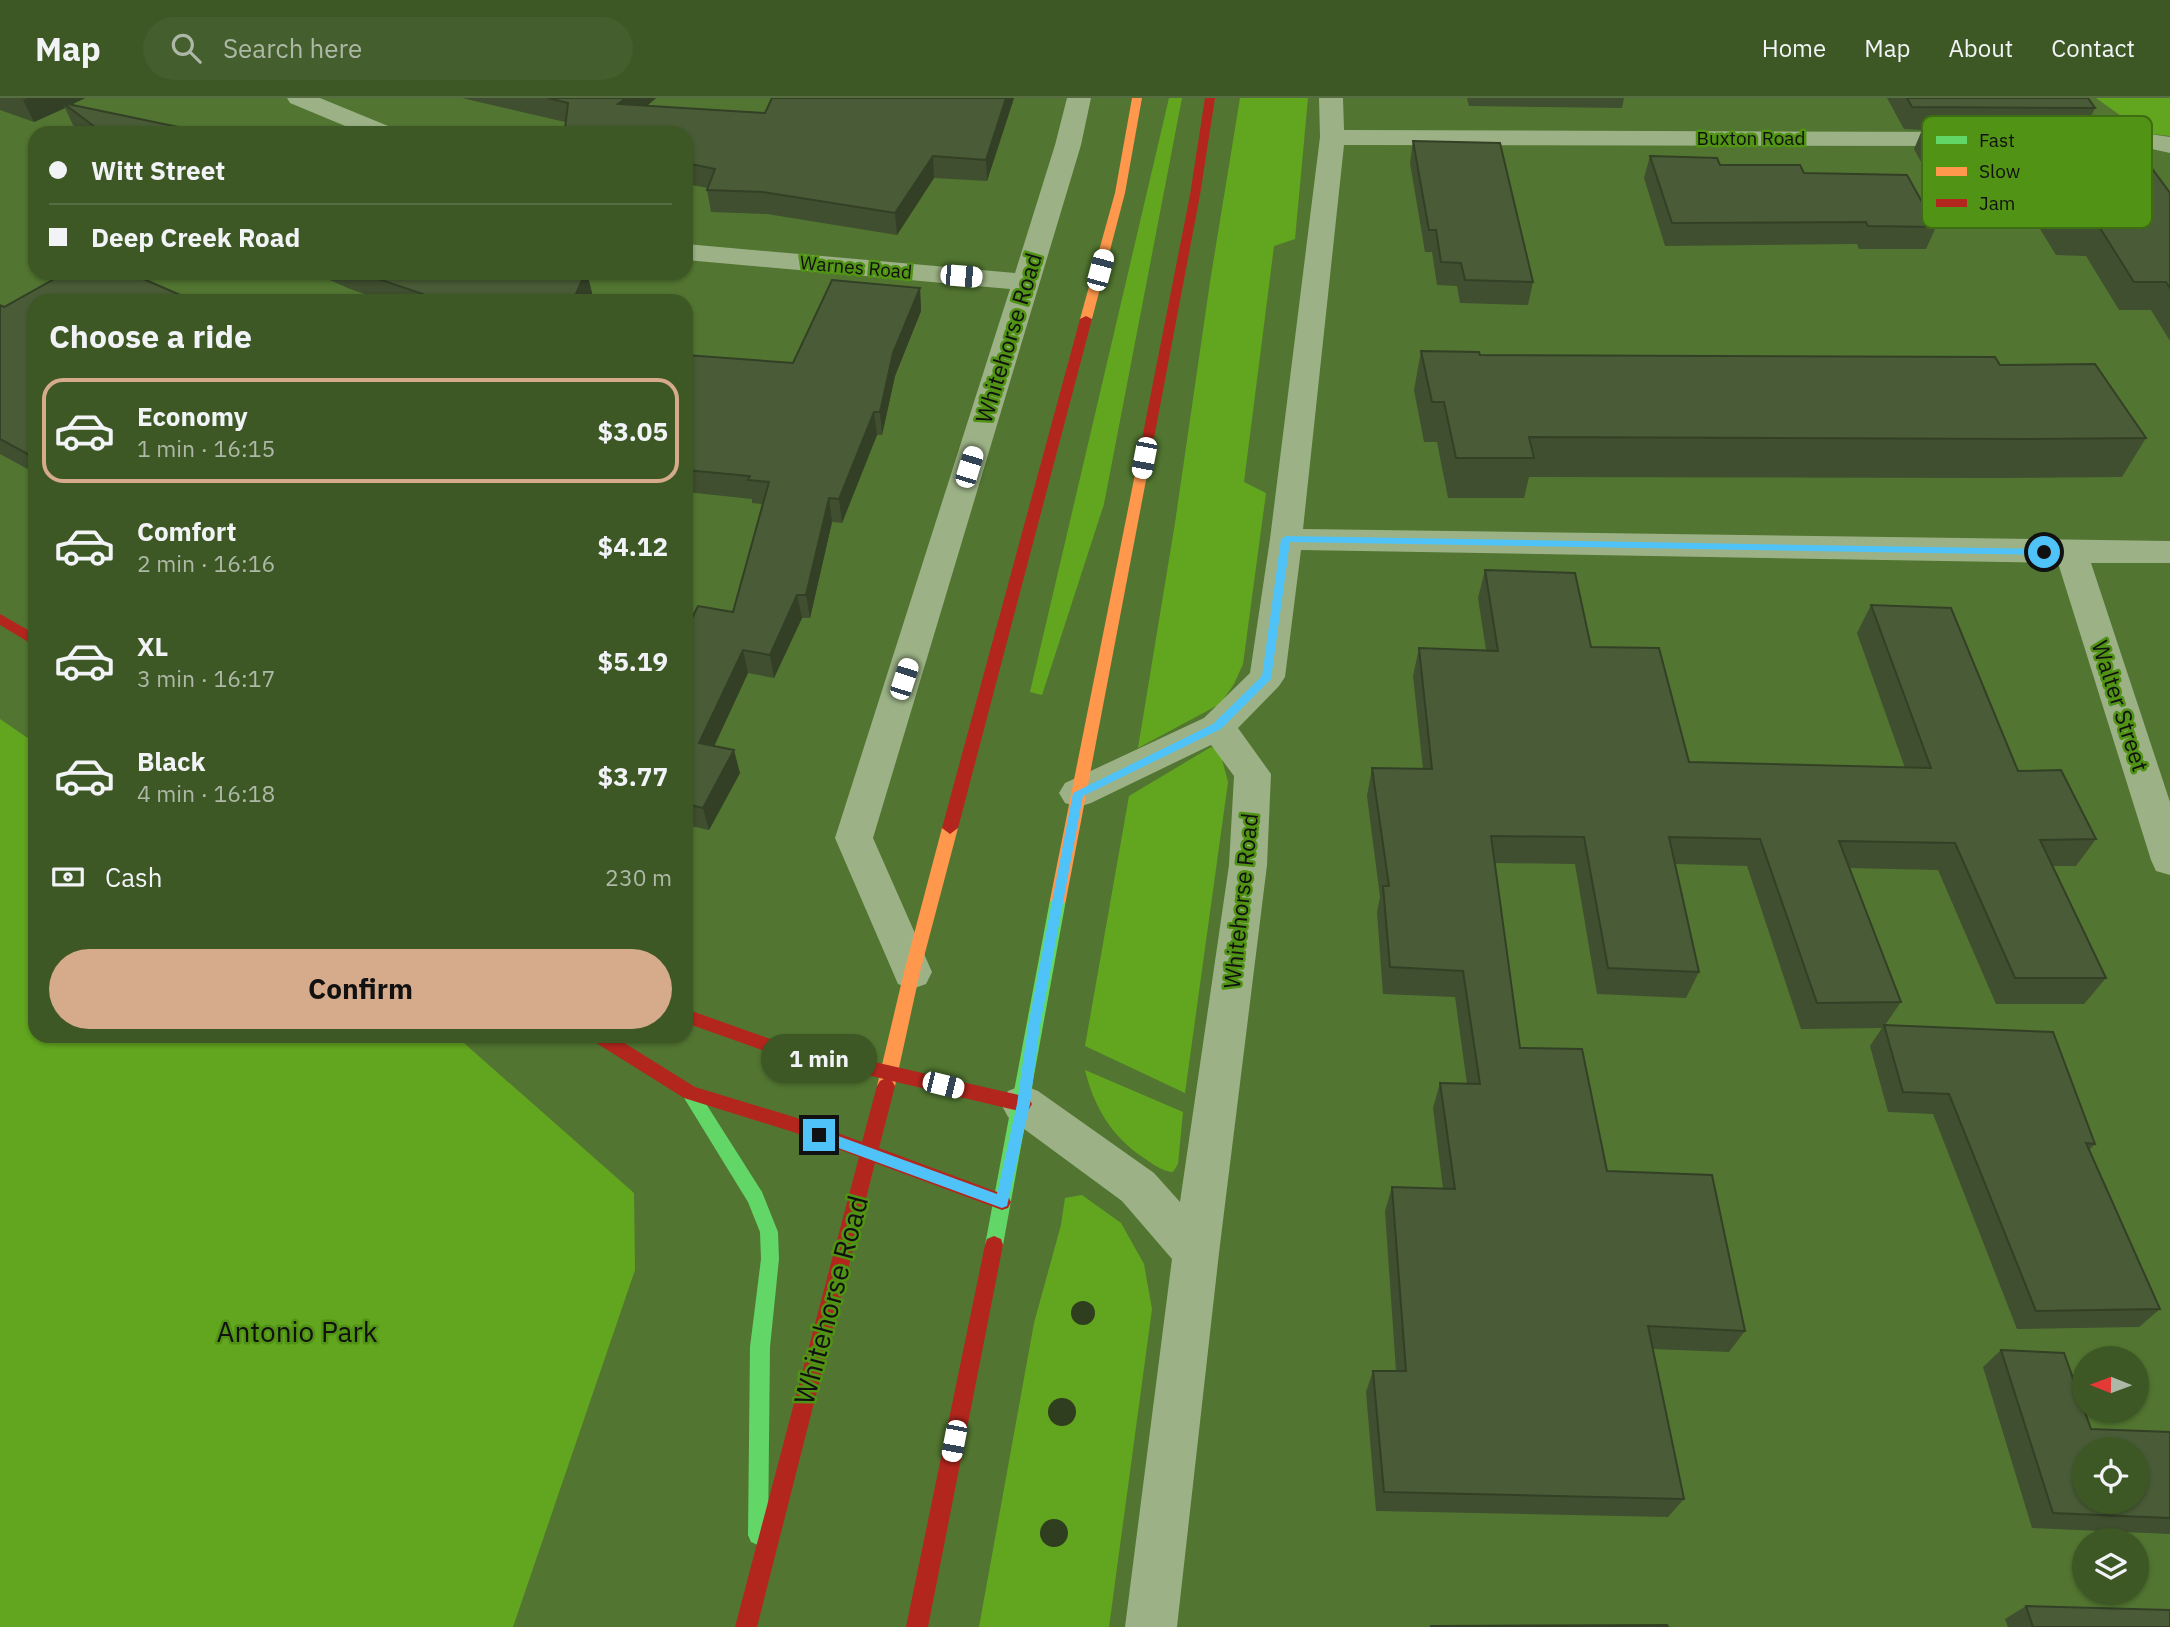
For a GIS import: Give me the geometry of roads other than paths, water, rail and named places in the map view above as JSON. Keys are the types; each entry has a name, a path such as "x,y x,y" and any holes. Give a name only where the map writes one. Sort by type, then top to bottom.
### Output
{"main road":[{"name":"Whitehorse Road","path":"746,1627 890,1072 912,972 1120,193 1137,98"},
{"path":"917,1627 1023,1104 1034,1026 1195,195 1210,98"},
{"path":"0,619 28,636"},
{"path":"693,1018 787,1052 813,1055 1023,1104"},
{"path":"610,1043 690,1093 794,1125 1002,1202"},
{"path":"690,1093 756,1198 769,1232 770,1259 760,1347 758,1582"}],"street":[{"path":"299,98 367,126"},
{"name":"Whitehorse Road","path":"912,972 854,838 1068,145 1079,98"},
{"path":"1078,793 1217,727 1267,677 1286,539 1332,137 1331,98"},
{"name":"Buxton Road","path":"1332,137 1922,139"},
{"path":"2152,142 2170,145"},
{"name":"Warnes Road","path":"693,253 1026,282"},
{"path":"1286,539 2170,552"},
{"name":"Walter Street","path":"2071,552 2170,860"},
{"name":"Whitehorse Road","path":"1151,1627 1196,1253 1248,865 1253,774 1217,727"},
{"path":"1023,1104 1138,1187 1196,1253"}],"park label":[{"name":"Antonio Park","path":"297,1332"}]}
